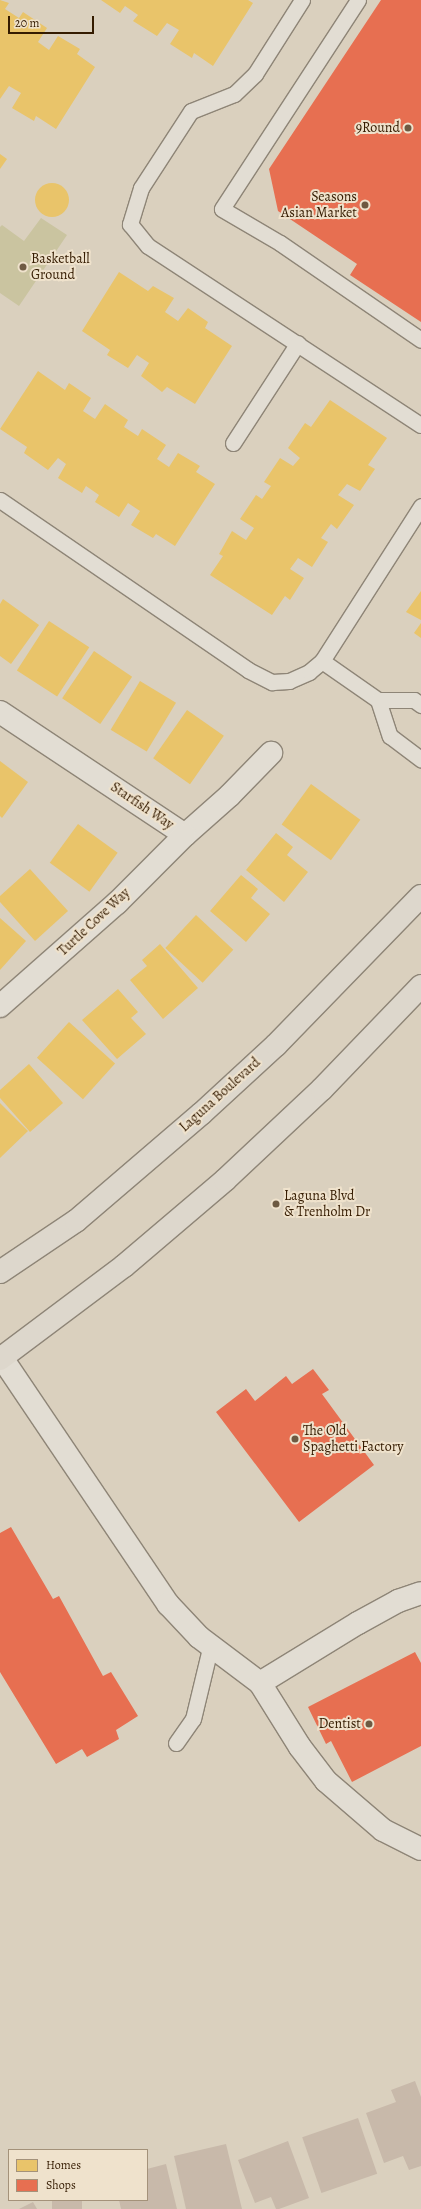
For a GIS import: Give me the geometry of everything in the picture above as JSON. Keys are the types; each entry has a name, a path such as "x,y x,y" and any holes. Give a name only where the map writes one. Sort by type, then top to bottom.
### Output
{"main road":[{"name":"Laguna Boulevard","path":"0,1272 76,1221 201,1114 276,1045 421,896"},
{"path":"1,1358 124,1266 225,1180 322,1089 421,986"}],"street":[{"name":"Starfish Way","path":"0,712 185,835 230,795 271,753"},
{"name":"Turtle Cove Way","path":"0,1006 117,903 185,835"},
{"path":"1,1358 168,1604 186,1625 260,1683 300,1747 326,1781 383,1830 421,1849"},
{"path":"260,1683 398,1601 421,1593"}],"lane":[{"path":"302,0 255,74 234,94 191,111 141,188 130,224 148,246 421,425"},
{"path":"358,0 222,209 280,243 421,340"},
{"path":"233,443 298,343"},
{"path":"0,500 248,670 272,682 289,681 309,672 322,661 421,506"},
{"path":"322,661 378,700 390,736 421,759"},
{"path":"378,700 414,700 421,705"},
{"path":"176,1742 193,1719 211,1644"}],"shaded area":[{"name":"Basketball Ground","path":"41,218 67,235 19,306 0,293 0,227 2,225 24,241"}],"building: Homes":[{"path":"0,0 9,3 5,9 19,18 23,12 47,28 38,42 49,50 58,36 80,49 77,54 95,67 56,129 36,116 34,121 12,108 21,93 9,86 0,99"},
{"path":"101,0 248,0 253,3 213,66 194,53 192,58 170,44 179,30 167,23 157,36 133,21 138,15 125,6 120,13"},
{"path":"0,154 7,159 0,169"},
{"path":"49,183 55,183 59,184 66,190 69,200 68,207 62,214 55,217 49,217 45,216 38,210 35,203 35,197 36,193 42,186"},
{"path":"119,272 148,291 153,286 174,298 165,312 178,321 188,308 208,322 205,328 232,346 195,404 167,387 162,392 141,376 149,363 137,355 128,368 107,355 110,350 82,331"},
{"path":"38,371 65,390 69,383 91,398 83,411 95,419 105,404 128,420 124,427 138,436 142,429 166,445 157,459 169,467 178,453 200,466 196,472 215,484 175,546 156,534 153,538 131,525 140,511 128,503 119,517 95,502 99,495 86,486 82,493 58,478 66,464 58,458 48,470 24,453 27,447 0,429"},
{"path":"330,400 387,438 368,465 375,469 360,491 347,484 338,495 354,505 337,529 331,524 321,538 328,542 312,567 298,558 290,569 304,578 290,600 285,596 272,615 210,575 223,556 219,554 232,531 246,540 254,528 240,519 256,495 262,499 271,486 264,482 280,458 293,466 300,458 288,448 305,423 311,427"},
{"path":"421,591 421,620 406,612"},
{"path":"3,599 39,625 11,664 0,656 0,604"},
{"path":"49,621 89,647 57,697 17,670"},
{"path":"421,623 421,638 414,633"},
{"path":"94,651 132,677 100,724 62,698"},
{"path":"140,681 176,703 147,751 111,730"},
{"path":"187,710 224,736 190,784 153,758"},
{"path":"0,761 28,782 2,818 0,816"},
{"path":"311,784 360,820 331,860 282,824"},
{"path":"78,824 118,853 89,892 50,863"},
{"path":"276,833 293,847 287,855 308,872 284,902 246,870"},
{"path":"30,869 68,911 35,941 0,902 0,896"},
{"path":"241,875 258,889 251,898 270,914 246,942 210,911"},
{"path":"196,915 233,950 203,983 165,948"},
{"path":"0,918 26,941 0,970"},
{"path":"160,944 198,988 163,1019 130,980 147,966 142,960"},
{"path":"118,989 138,1012 131,1018 146,1034 117,1059 82,1020"},
{"path":"69,1022 115,1063 83,1099 37,1058"},
{"path":"29,1064 63,1103 30,1132 0,1098 0,1090"},
{"path":"0,1103 28,1131 0,1158"}],"building: Shops":[{"path":"381,0 421,0 421,322 350,275 357,264 278,211 269,169"},
{"name":"The Old Spaghetti Factory","path":"313,1369 329,1390 322,1394 374,1465 299,1522 216,1412 246,1389 255,1401 286,1376 292,1384"},
{"path":"11,1527 53,1599 59,1596 103,1676 111,1672 138,1716 116,1730 119,1739 87,1757 82,1749 56,1764 0,1672 0,1533"},
{"name":"Dentist","path":"415,1652 421,1663 421,1746 352,1782 331,1741 326,1744 308,1707"}],"building: Other":[{"path":"415,2081 421,2097 421,2166 409,2170 403,2156 384,2163 366,2113 396,2102 391,2090"},
{"path":"358,2118 377,2174 321,2193 302,2137"},
{"path":"288,2141 309,2198 279,2209 276,2209 271,2197 255,2203 238,2160"},
{"path":"226,2144 242,2209 186,2209 174,2156"},
{"path":"166,2164 177,2209 121,2209 119,2201 148,2201 148,2169"},
{"path":"52,2201 82,2201 82,2209 52,2209"},
{"path":"33,2202 37,2209 19,2209"}],"place":[{"name":"9Round","path":"408,128"},
{"name":"Seasons Asian Market","path":"365,205"},
{"name":"Basketball Ground","path":"23,267"},
{"name":"Laguna Blvd & Trenholm Dr","path":"276,1204"},
{"name":"The Old Spaghetti Factory","path":"295,1439"},
{"name":"Dentist","path":"369,1724"}]}
